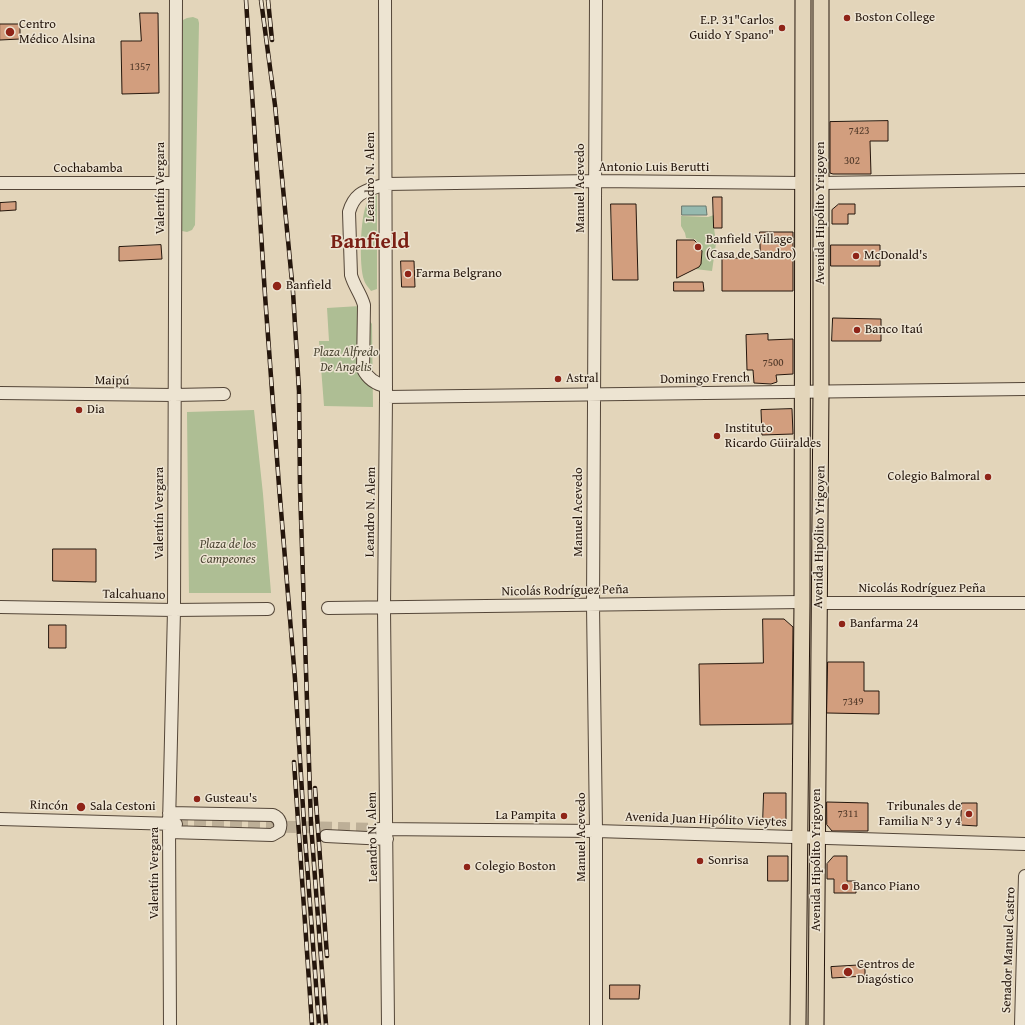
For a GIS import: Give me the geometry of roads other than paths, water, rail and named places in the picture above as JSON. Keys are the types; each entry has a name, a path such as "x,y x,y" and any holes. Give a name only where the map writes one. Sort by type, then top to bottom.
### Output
{"main road":[{"name":"Avenida Hipólito Yrigoyen","path":"798,1025 802,602 803,0"},
{"name":"Avenida Hipólito Yrigoyen","path":"816,1025 821,391 821,0"}],"street":[{"name":"Valentín Vergara","path":"170,1025 170,823 174,610 176,0"},
{"name":"Leandro N. Alem","path":"385,0 386,391 384,832 388,1025"},
{"name":"Manuel Acevedo","path":"596,0 592,605 596,831 596,1025"},
{"path":"821,183 1025,180"},
{"name":"Antonio Luis Berutti","path":"385,184 595,181 803,183"},
{"name":"Cochabamba","path":"0,183 175,183"},
{"path":"385,184 364,192 356,198 352,203 349,212 351,275 353,284 361,295 364,305 363,369 367,377 386,391"},
{"name":"Domingo French","path":"386,391 594,394 1025,389"},
{"name":"Maipú","path":"0,393 174,395 224,394"},
{"name":"Nicolás Rodríguez Peña","path":"328,608 802,602"},
{"name":"Nicolás Rodríguez Peña","path":"819,603 1025,603"},
{"name":"Talcahuano","path":"0,607 174,610 268,609"},
{"path":"273,815 278,819 281,825 279,831 272,835 170,823 273,815"},
{"name":"Rincón","path":"0,819 170,823"},
{"name":"Avenida Juan Hipólito Vieytes","path":"326,836 384,832 596,831 1025,844"},
{"name":"Senador Manuel Castro","path":"1021,1025 1025,876"}],"water":[{"path":"682,206 706,206 707,215 682,215"}],"tunnel":[{"path":"176,824 379,829"}],"railway":[{"path":"246,0 265,295 295,679 319,1025"},
{"path":"261,0 275,105 293,292 299,391 300,487 311,824 326,1025"},
{"path":"268,0 272,40"},
{"path":"294,762 312,1025"},
{"path":"315,788 327,956"}],"place":[{"name":"Boston College","path":"847,18"},
{"name":"E.P. 31\"Carlos Guido Y Spano\"","path":"782,28"},
{"name":"Centro Médico Alsina","path":"10,32"},
{"name":"Banfield Village (Casa de Sandro)","path":"698,247"},
{"name":"McDonald's","path":"856,256"},
{"name":"Farma Belgrano","path":"408,274"},
{"name":"Banfield","path":"277,286"},
{"name":"Banco Itaú","path":"857,330"},
{"name":"Astral","path":"558,379"},
{"name":"Dia","path":"79,410"},
{"name":"Instituto Ricardo Güiraldes","path":"717,436"},
{"name":"Colegio Balmoral","path":"988,477"},
{"name":"Banfarma 24","path":"842,624"},
{"name":"Gusteau's","path":"197,799"},
{"name":"Sala Cestoni","path":"81,807"},
{"name":"Tribunales de Familia Nº 3 y 4","path":"969,814"},
{"name":"La Pampita","path":"564,816"},
{"name":"Sonrisa","path":"700,861"},
{"name":"Colegio Boston","path":"467,867"},
{"name":"Banco Piano","path":"845,887"},
{"name":"Centros de Diagóstico","path":"848,972"}],"district":[{"name":"Banfield","path":"370,243"}],"park label":[{"name":"Plaza Alfredo De Angelis","path":"346,360"},
{"name":"Plaza de los Campeones","path":"228,552"}]}
